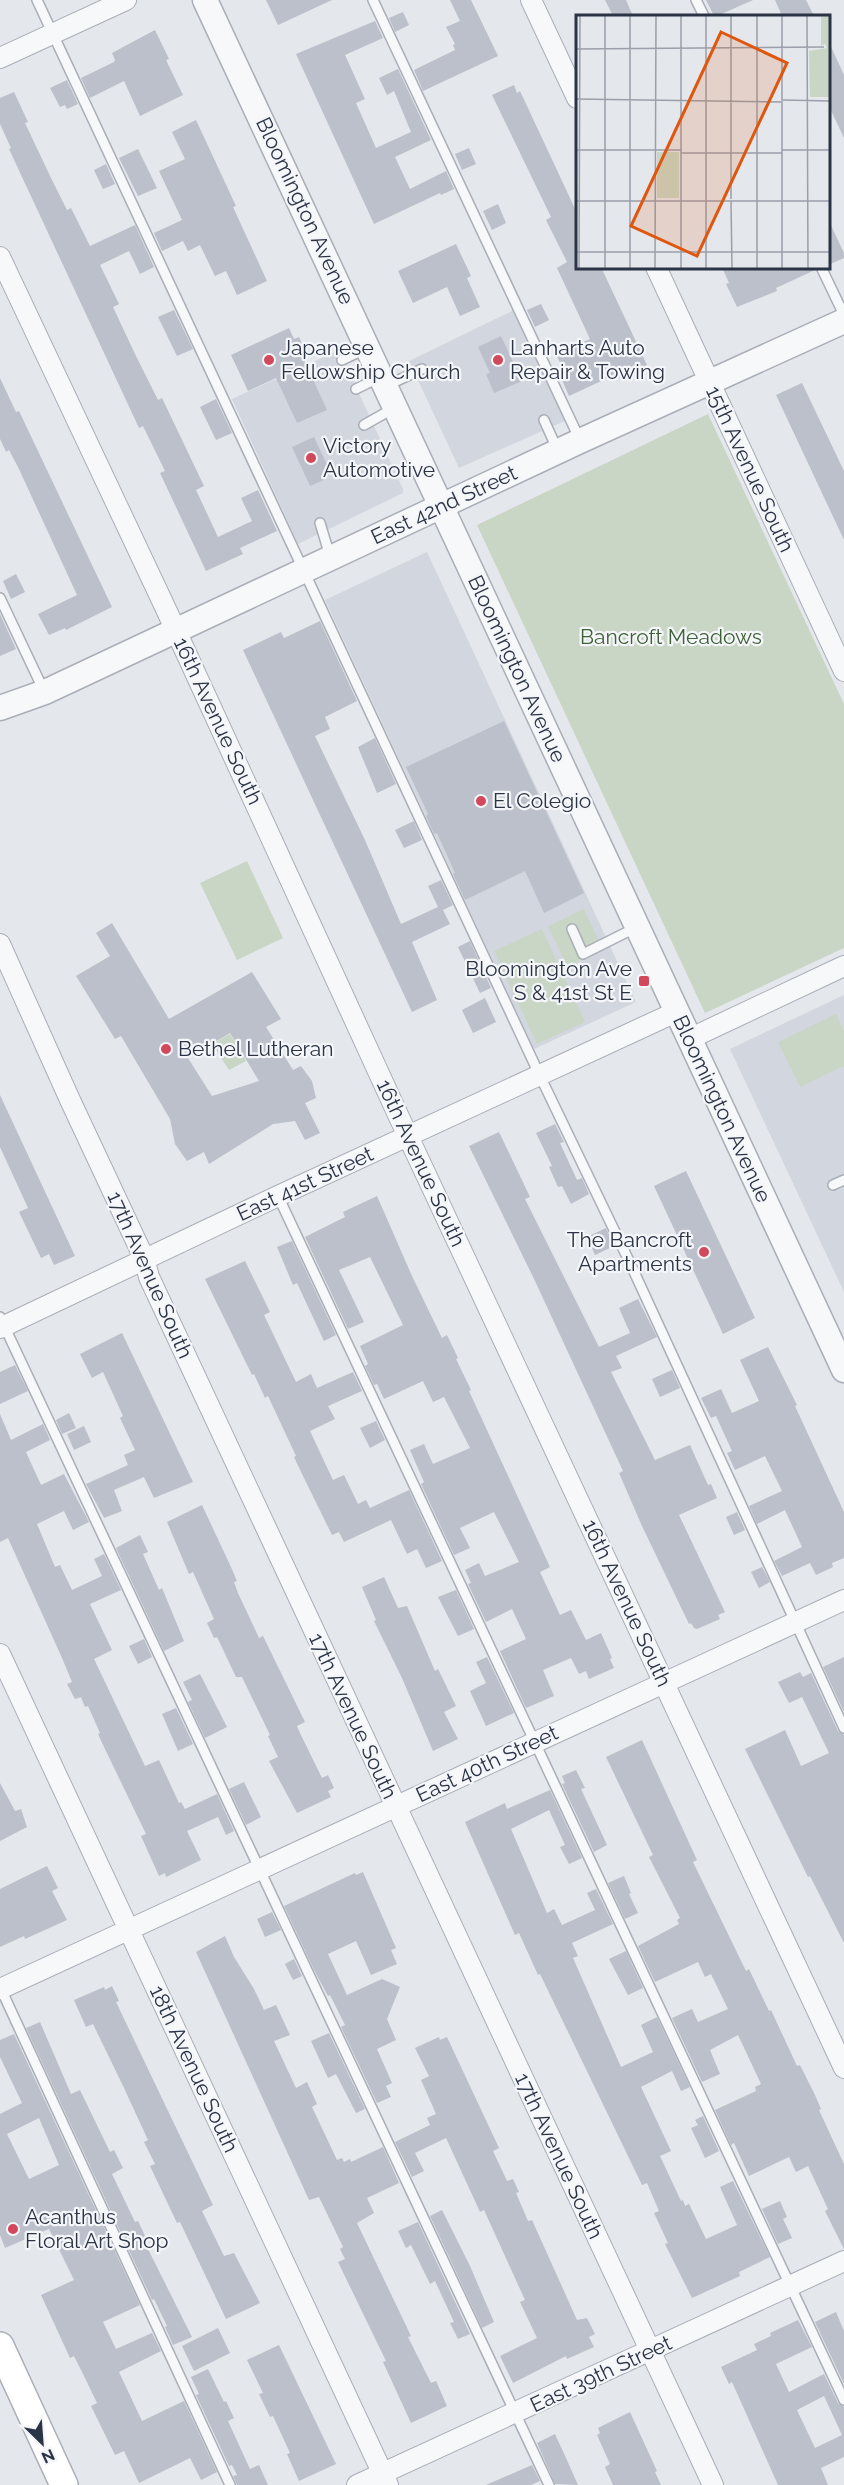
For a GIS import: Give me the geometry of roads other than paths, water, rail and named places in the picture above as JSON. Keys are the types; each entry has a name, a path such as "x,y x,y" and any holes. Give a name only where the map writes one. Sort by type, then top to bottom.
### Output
{"main road":[{"path":"0,2346 64,2485"}],"street":[{"path":"0,58 126,0"},
{"name":"Bloomington Avenue","path":"205,0 369,347 844,1370"},
{"path":"531,0 576,96"},
{"name":"16th Avenue South","path":"0,257 176,630 408,1136 844,2068"},
{"name":"15th Avenue South","path":"656,268 844,671"},
{"name":"East 42nd Street","path":"0,708 45,692 580,441 844,321"},
{"name":"East 42nd Street","path":"0,720 45,692"},
{"name":"17th Avenue South","path":"0,944 69,1100 144,1258 150,1280 713,2485"},
{"path":"689,1039 844,966"},
{"name":"East 41st Street","path":"1,1324 676,1012"},
{"name":"East 40th Street","path":"0,1988 844,1600"},
{"name":"18th Avenue South","path":"0,1654 385,2479"},
{"name":"East 39th Street","path":"357,2485 385,2479 515,2413 844,2261"}],"lane":[{"path":"37,0 540,1076 630,1263 844,1728"},
{"path":"373,0 580,441"},
{"path":"696,0 704,15"},
{"path":"821,268 844,315"},
{"path":"342,360 369,347"},
{"path":"364,425 388,390 422,369"},
{"path":"356,389 388,390"},
{"path":"544,420 558,452"},
{"path":"320,523 330,558"},
{"path":"0,598 45,692"},
{"path":"572,929 583,954 637,927"},
{"path":"833,1185 844,1180"},
{"path":"278,1196 844,2400"},
{"path":"1,1324 549,2485"},
{"path":"0,1988 230,2485"}],"place":[{"name":"Japanese Fellowship Church","path":"269,360"},
{"name":"Lanharts Auto Repair & Towing","path":"498,360"},
{"name":"Victory Automotive","path":"311,458"},
{"name":"El Colegio","path":"481,801"},
{"name":"Bloomington Ave S & 41st St E","path":"644,981"},
{"name":"Bethel Lutheran","path":"166,1049"},
{"name":"The Bancroft Apartments","path":"704,1252"},
{"name":"Acanthus Floral Art Shop","path":"13,2229"}],"park label":[{"name":"Bancroft Meadows","path":"671,637"}]}
